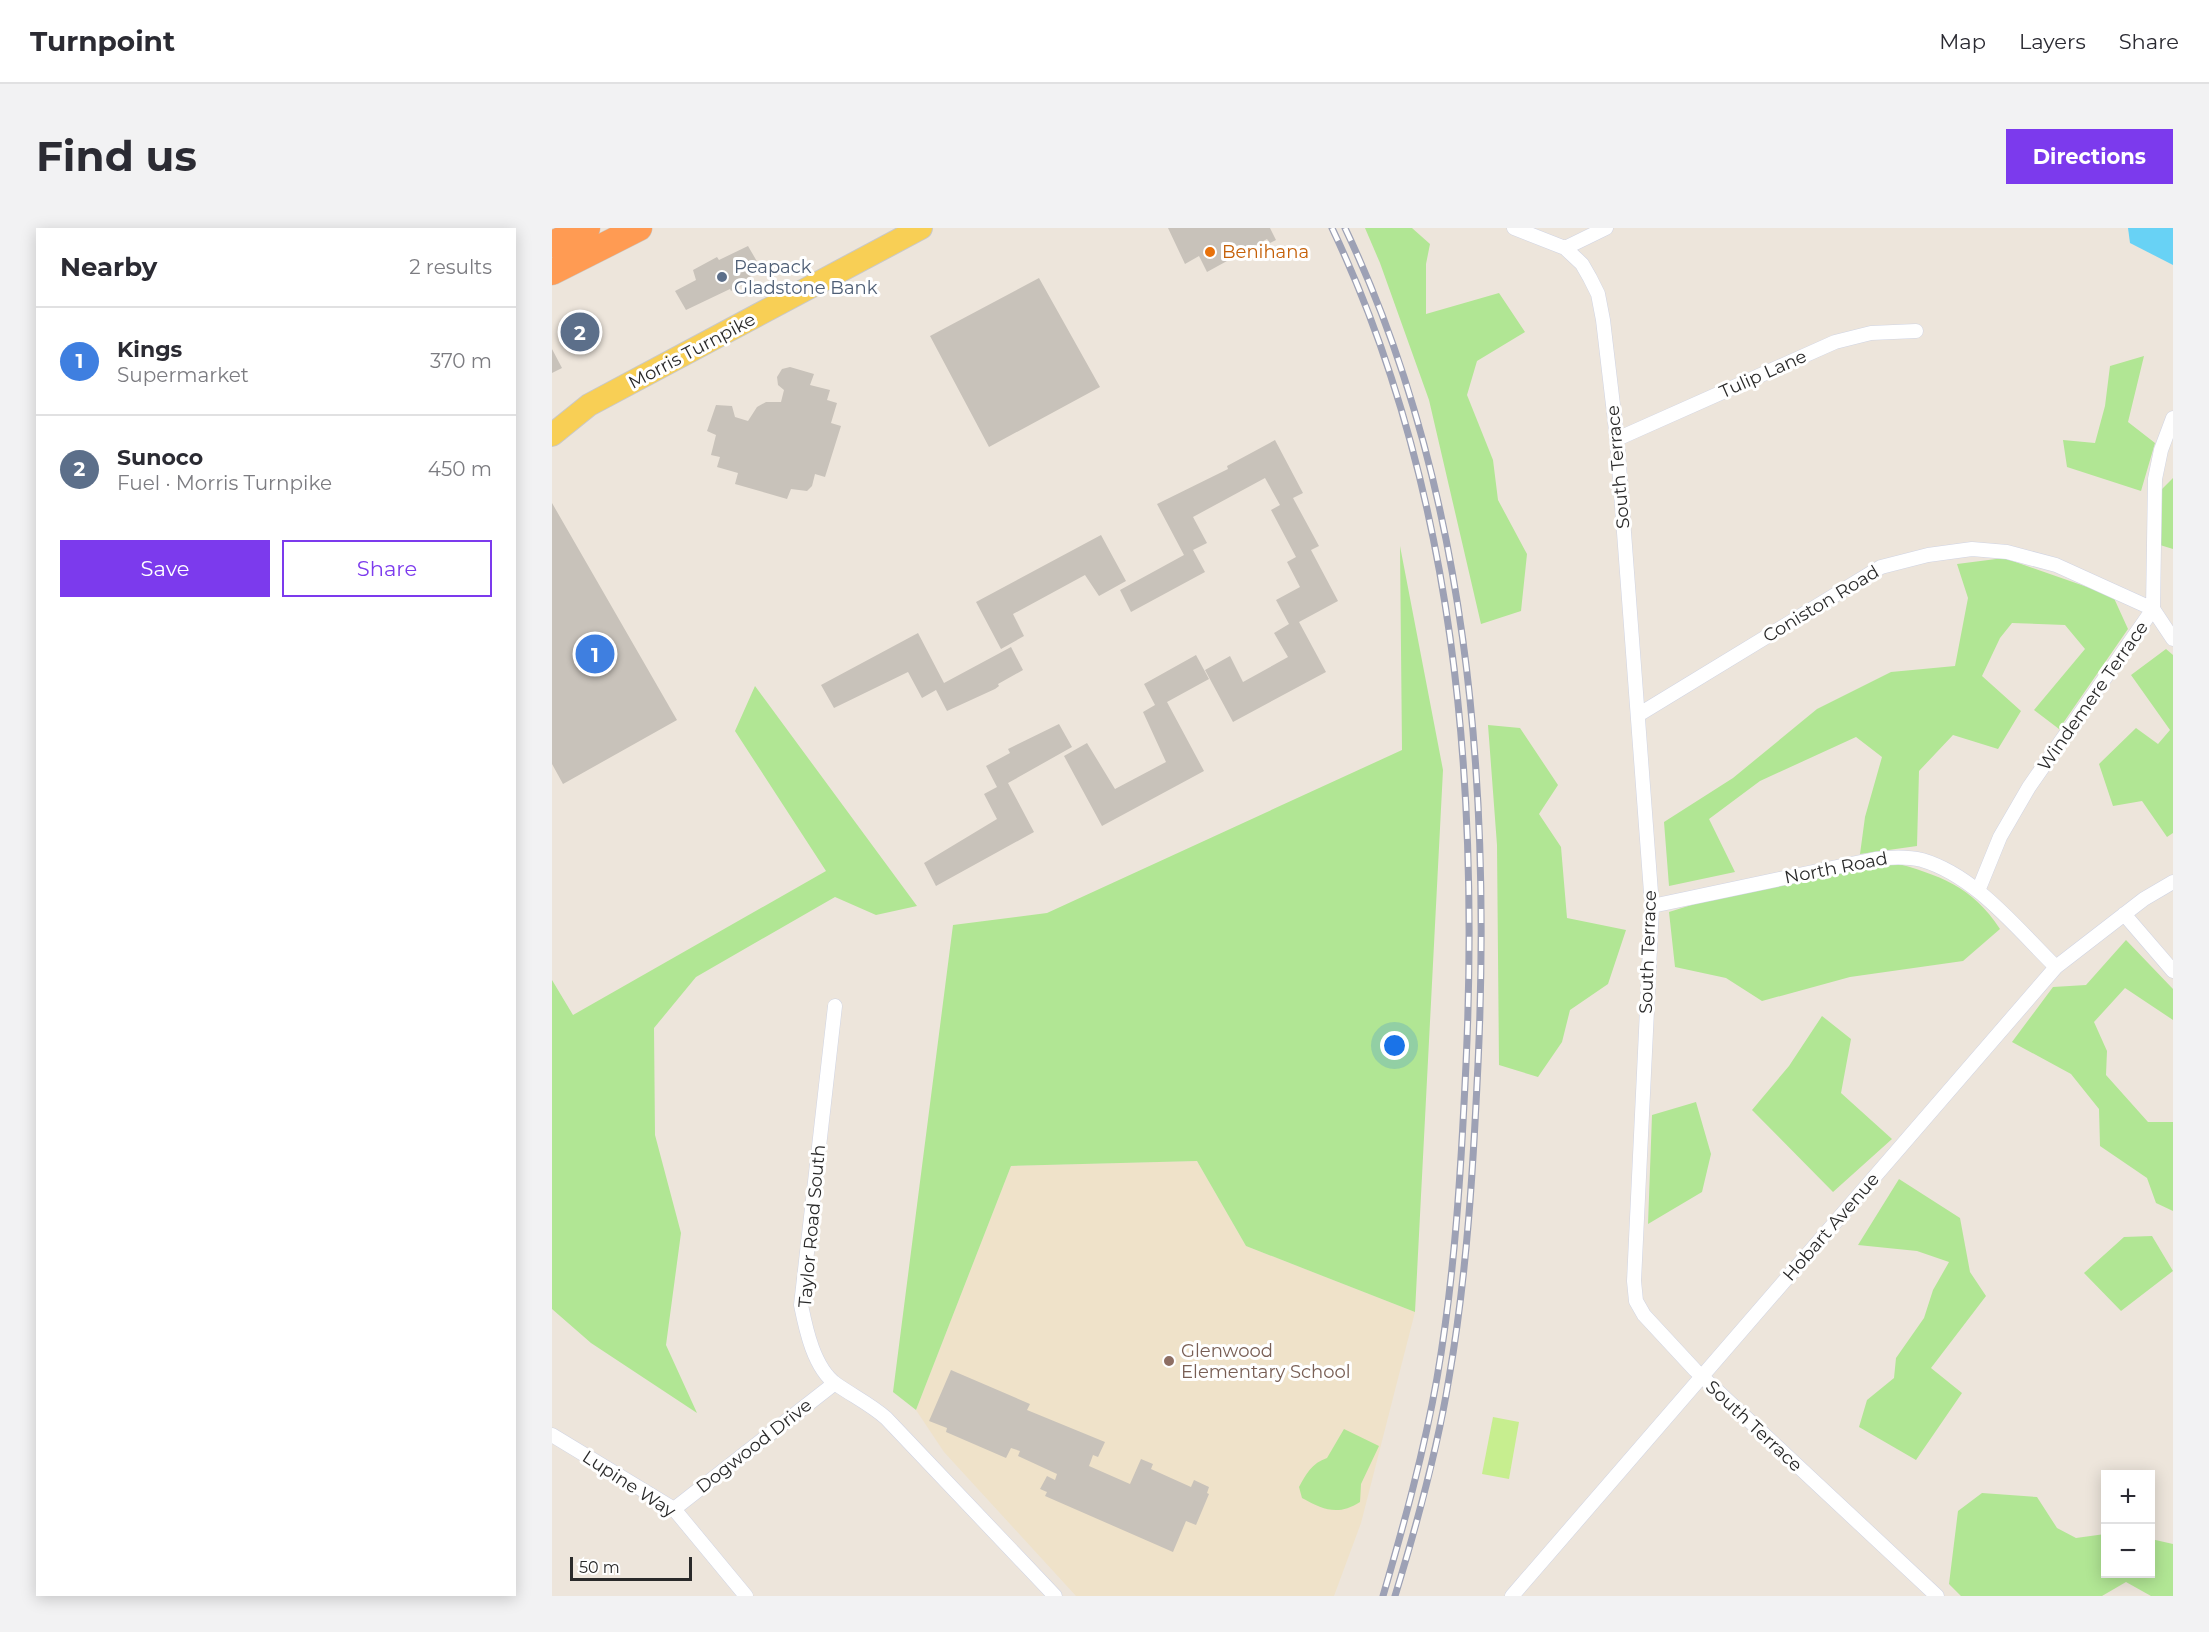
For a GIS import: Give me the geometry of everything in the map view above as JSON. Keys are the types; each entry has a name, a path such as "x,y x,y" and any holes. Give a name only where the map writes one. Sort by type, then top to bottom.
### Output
{"highway":[{"path":"552,244 587,228"},
{"path":"552,272 639,228"}],"main road":[{"name":"Morris Turnpike","path":"552,435 589,405 921,228"},
{"name":"Morris Turnpike","path":"552,414 589,405"}],"street":[{"name":"South Terrace","path":"1514,228 1565,248 1582,264 1598,294 1617,439 1652,906 1634,1281 1636,1301 1644,1315 1701,1376 1937,1596"},
{"path":"1565,248 1606,228"},
{"name":"Tulip Lane","path":"1617,439 1834,342 1871,333 1916,332"},
{"name":"Windemere Terrace","path":"1978,891 2000,837 2030,787 2153,609 2156,479 2161,450 2173,418"},
{"name":"Coniston Road","path":"1638,715 1881,567 1928,555 1972,549 2007,552 2056,565 2153,609"},
{"path":"2153,609 2173,639"},
{"name":"North Road","path":"1652,906 1897,857 1922,860 1978,891 2056,967"},
{"name":"Hobart Avenue","path":"1512,1596 2056,967 2124,914 2173,882"},
{"path":"2124,914 2173,971"},
{"name":"Taylor Road South","path":"835,1006 801,1305 806,1331 822,1366 835,1383 864,1399 886,1418 1055,1596"},
{"name":"Dogwood Drive","path":"674,1509 835,1383"},
{"name":"Lupine Way","path":"552,1436 674,1509 746,1596"}],"shaded area":[{"name":"Glenwood Elementary School","path":"1197,1161 1246,1246 1415,1312 1361,1523 1334,1596 1076,1596 944,1452 916,1410 1011,1166"}],"green space":[{"path":"1365,228 1412,228 1430,244 1426,264 1426,314 1499,293 1525,332 1477,361 1467,395 1493,460 1498,500 1527,554 1521,611 1481,624 1429,400 1380,263"},
{"path":"2144,356 2128,422 2155,443 2141,491 2067,467 2063,440 2095,443 2105,406 2110,366"},
{"path":"2173,478 2173,549 2160,545 2160,491"},
{"path":"1400,546 1443,770 1415,1312 1246,1246 1197,1161 1011,1166 916,1410 893,1392 953,925 1047,913 1402,750"},
{"path":"2004,558 2113,596 2128,629 2059,729 2034,710 2085,649 2065,625 2012,623 2000,638 1982,676 2021,711 1998,749 1953,735 1919,771 1917,846 1860,854 1865,817 1882,757 1856,737 1760,781 1709,819 1735,872 1669,886 1664,822 1733,778 1817,709 1891,672 1955,666 1968,598 1957,564"},
{"path":"2166,649 2173,655 2173,833 2167,837 2142,801 2113,806 2099,764 2136,728 2158,744 2170,730 2131,675"},
{"path":"755,686 917,906 876,915 835,897 696,977 654,1028 655,1135 681,1233 666,1345 697,1413 591,1343 552,1309 552,980 573,1015 826,871 735,731"},
{"path":"1488,725 1520,728 1558,785 1539,814 1561,847 1567,918 1626,930 1608,984 1570,1010 1562,1042 1538,1077 1499,1065 1497,845"},
{"path":"1892,862 1925,872 1966,892 1978,902 2000,929 1963,961 1850,977 1762,1001 1726,978 1675,967 1669,912 1717,897"},
{"path":"2126,940 2173,989 2173,1020 2125,988 2094,1022 2107,1051 2106,1075 2148,1122 2173,1122 2173,1211 2156,1203 2147,1178 2100,1146 2099,1109 2071,1074 2012,1042 2053,987 2086,985"},
{"path":"1822,1016 1851,1039 1841,1093 1892,1139 1833,1192 1752,1110 1789,1066"},
{"path":"1696,1102 1711,1154 1702,1192 1648,1224 1652,1115"},
{"path":"1899,1179 1960,1218 1970,1272 1986,1296 1931,1368 1962,1393 1916,1460 1859,1427 1867,1400 1894,1378 1896,1358 1924,1318 1933,1290 1949,1262 1917,1251 1858,1245"},
{"path":"2152,1236 2173,1271 2121,1311 2084,1273 2124,1237"},
{"path":"1493,1417 1519,1422 1509,1479 1482,1474"},
{"path":"1344,1429 1379,1446 1361,1484 1360,1502 1345,1509 1331,1510 1302,1498 1299,1487 1313,1466 1327,1458"},
{"path":"1982,1493 2037,1497 2057,1528 2076,1538 2101,1535 2101,1578 2155,1578 2155,1540 2173,1544 2173,1596 2151,1596 2126,1582 2102,1596 1961,1596 1949,1584 1958,1511"}],"water":[{"path":"2128,228 2173,228 2173,265 2130,243"}],"building":[{"name":"Benihana","path":"1168,228 1270,228 1276,240 1270,243 1267,239 1207,272 1199,256 1185,264"},
{"name":"Peapack Gladstone Bank","path":"748,246 762,270 744,280 747,283 686,310 675,291 696,280 693,270 717,257 719,260"},
{"path":"1039,278 1100,387 989,447 930,336"},
{"path":"552,349 562,368 552,373"},
{"path":"790,367 814,374 810,385 830,390 827,400 837,403 831,423 841,426 825,477 815,474 812,486 807,491 791,489 787,499 735,484 738,473 717,467 720,457 711,455 716,435 707,431 716,405 732,406 735,417 748,421 757,407 766,402 781,402 784,390 778,385 777,377 782,369"},
{"path":"1275,440 1303,493 1293,498 1319,546 1311,550 1338,601 1299,622 1326,672 1233,722 1205,670 1230,656 1243,682 1288,657 1274,633 1289,624 1276,600 1300,587 1287,562 1296,557 1271,510 1280,505 1265,478 1193,517 1207,543 1193,550 1205,572 1131,612 1120,590 1184,555 1157,504 1228,469 1227,466"},
{"path":"552,503 677,720 563,784 552,764"},
{"path":"1101,535 1126,581 1099,596 1085,575 1013,614 1024,636 1001,649 976,602"},
{"path":"918,633 944,683 1011,647 1023,670 998,684 999,686 995,689 947,711 936,690 922,698 908,672 834,708 821,685"},
{"path":"1196,655 1209,679 1167,702 1204,771 1102,826 1064,756 1087,743 1115,789 1166,762 1143,712 1155,705 1144,684"},
{"path":"1059,724 1072,747 1008,783 1034,832 936,886 924,863 997,819 984,794 997,787 986,766 1010,753 1008,749"},
{"path":"951,1370 1030,1404 1027,1410 1105,1442 1098,1457 1093,1455 1089,1466 1130,1484 1141,1459 1153,1464 1151,1469 1191,1487 1194,1480 1209,1487 1207,1493 1209,1494 1196,1525 1186,1521 1173,1552 1045,1496 1047,1492 1040,1489 1047,1476 1055,1480 1057,1474 1018,1456 1020,1451 1011,1448 1006,1458 946,1432 947,1428 929,1421"}],"railway":[{"path":"1332,228 1374,327 1407,428 1432,532 1450,637 1462,743 1468,850 1469,957 1466,1064 1453,1261 1437,1378 1426,1433 1383,1596"},
{"path":"1345,228 1387,327 1420,428 1445,532 1462,637 1474,744 1480,851 1481,958 1478,1064 1465,1261 1439,1433 1419,1515 1395,1596"}],"place":[{"name":"Benihana","path":"1210,252"},
{"name":"Peapack Gladstone Bank","path":"722,277"},
{"name":"Sunoco","path":"580,332"},
{"name":"Kings","path":"595,654"},
{"name":"Glenwood Elementary School","path":"1169,1361"}]}
